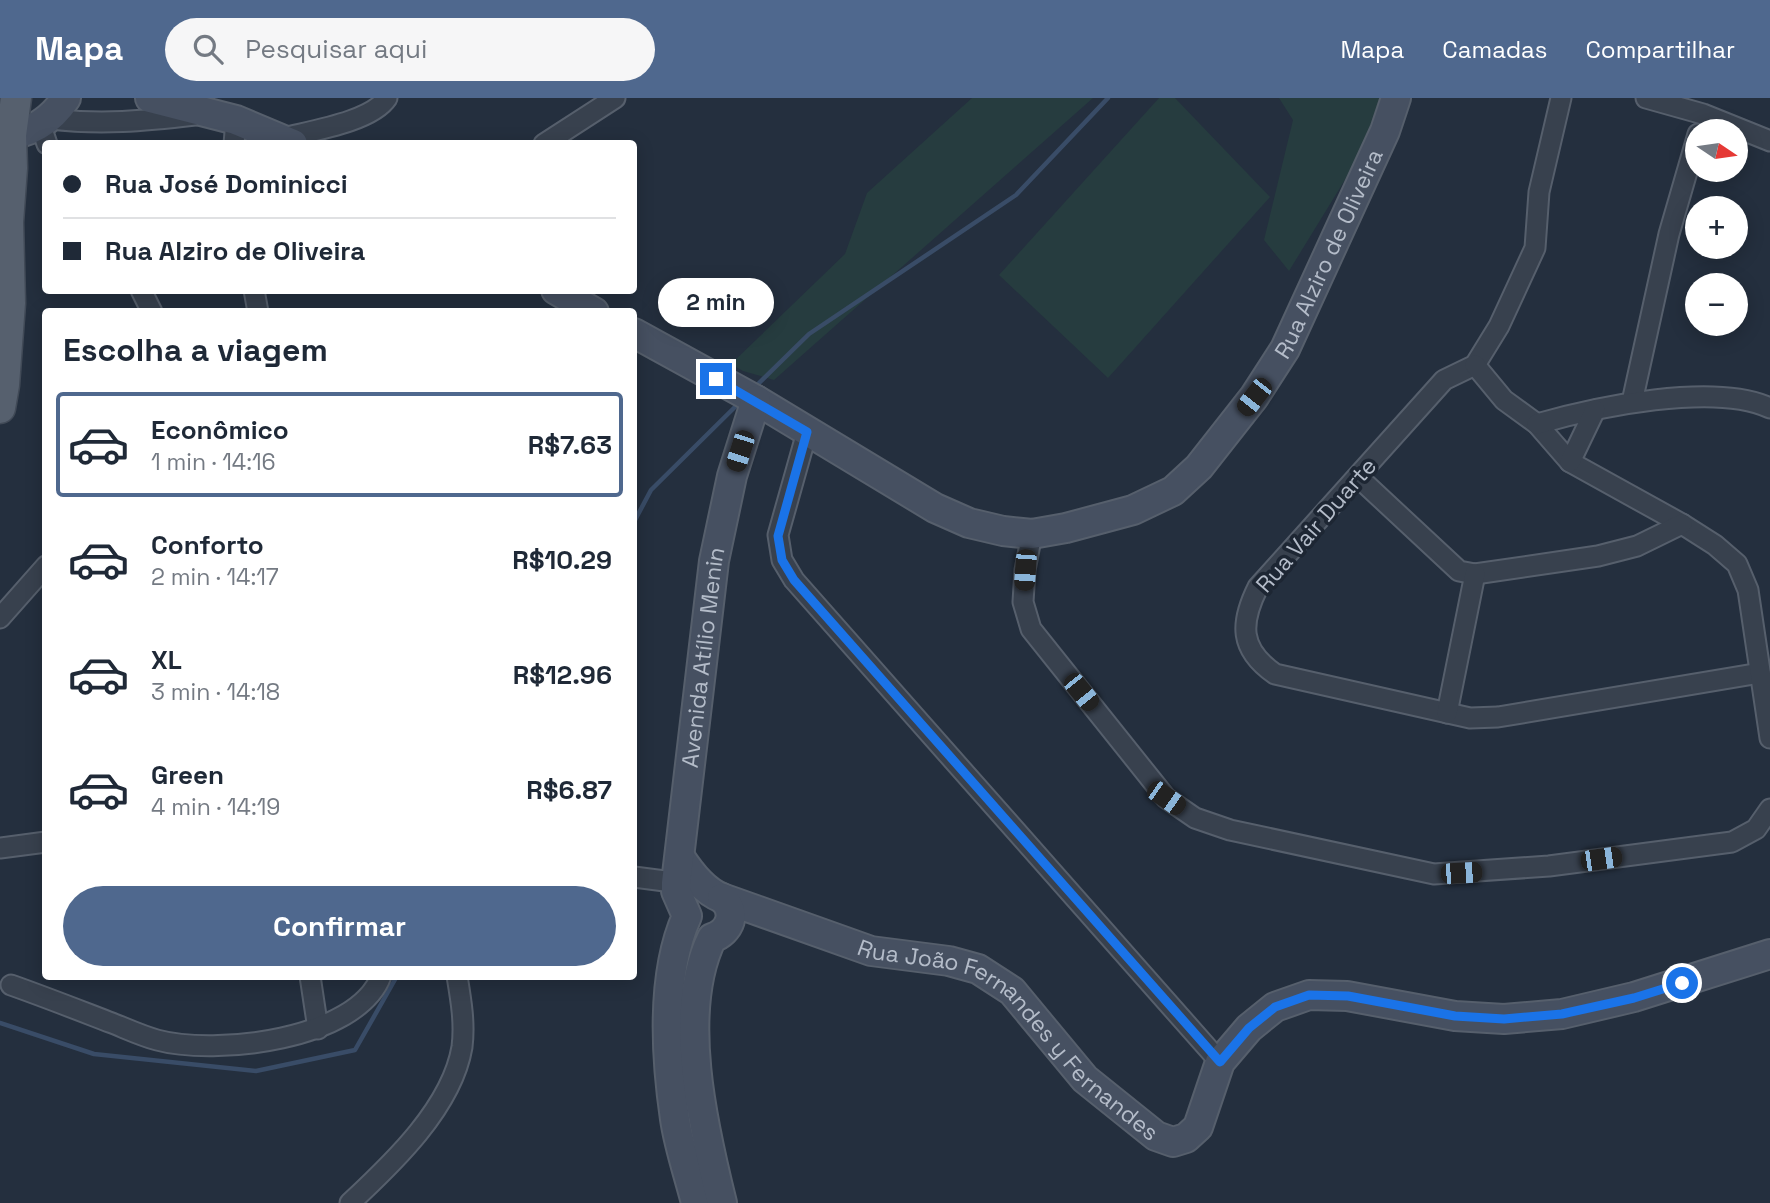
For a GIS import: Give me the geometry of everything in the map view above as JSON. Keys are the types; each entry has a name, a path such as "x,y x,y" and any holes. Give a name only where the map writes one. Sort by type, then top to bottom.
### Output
{"main road":[{"path":"0,408 10,303 8,222 12,168 6,135 16,98"},
{"path":"0,192 8,222"}],"street":[{"path":"150,98 207,114 235,132 282,140"},
{"path":"291,140 357,118 383,104 387,98"},
{"path":"550,140 615,98"},
{"name":"Rua Alziro de Oliveira","path":"637,335 936,508 969,523 1032,534 1133,510 1173,491 1199,467 1254,397 1285,349 1385,131 1396,98"},
{"path":"1561,98 1539,192 1535,248 1499,326 1475,365 1504,400 1537,424 1570,462 1682,524 1715,545 1737,564 1748,590 1770,737"},
{"path":"1646,98 1701,119"},
{"path":"6,135 57,114 88,124 139,122 207,114"},
{"path":"1748,134 1770,141"},
{"path":"1632,402 1669,234 1685,176"},
{"path":"563,294 587,308"},
{"name":"Rua Vair Duarte","path":"1475,365 1444,380 1258,587 1249,605 1244,626 1248,645 1259,663 1275,674 1470,718 1499,717 1760,673"},
{"path":"1537,424 1632,402 1729,396 1770,408"},
{"name":"Avenida Atílio Menin","path":"687,916 679,900 678,870 714,561 748,397"},
{"path":"1570,462 1595,410"},
{"path":"807,432 778,536 782,560 794,580 1220,1062 1249,1028 1275,1007 1309,995 1348,996 1455,1016 1504,1019 1550,1015 1634,998 1770,954"},
{"path":"1358,477 1459,571 1475,574 1611,553 1637,546 1682,524"},
{"path":"1032,534 1025,570 1023,602 1031,629 1166,798 1195,818 1230,830 1434,874 1549,866 1732,842 1756,829 1770,809"},
{"path":"0,618 42,571"},
{"path":"1447,713 1475,574"},
{"path":"0,848 42,843"},
{"path":"637,877 678,870 690,873 730,909 731,920 727,930 717,937 702,962 694,1015 702,1110 722,1203"},
{"path":"696,1203 675,1121 670,1070 669,1011 675,946 691,905 698,898 713,893 787,920"},
{"path":"687,916 691,926 699,934 717,937 740,928 787,920"},
{"name":"Rua João Fernandes y Fernandes","path":"787,920 871,951 949,961 978,969 1012,991 1085,1079 1156,1136 1173,1142 1186,1138 1198,1127 1220,1062"},
{"path":"311,980 318,1029"},
{"path":"11,985 159,1041 209,1046 265,1042 318,1029 354,1010 376,990 380,980"},
{"path":"350,1203 392,1163 427,1120 452,1081 462,1047 463,1010 458,980"}],"green space":[{"path":"972,98 1093,98 774,380 743,371 731,364 845,254 867,193"},
{"path":"1159,98 1175,98 1270,197 1108,378 999,275"},
{"path":"1279,98 1382,98 1354,165 1289,271 1264,240 1293,120"}],"waterway":[{"path":"755,387 809,334 1016,195 1108,98"},
{"path":"637,516 651,490 739,403"},
{"path":"0,1023 94,1054 256,1071 355,1050 395,980"}],"route":[{"path":"716,379 807,432 778,536 782,560 794,580 1220,1062 1249,1028 1275,1007 1309,995 1348,996 1455,1016 1504,1019 1562,1014 1634,998 1682,983"}]}
